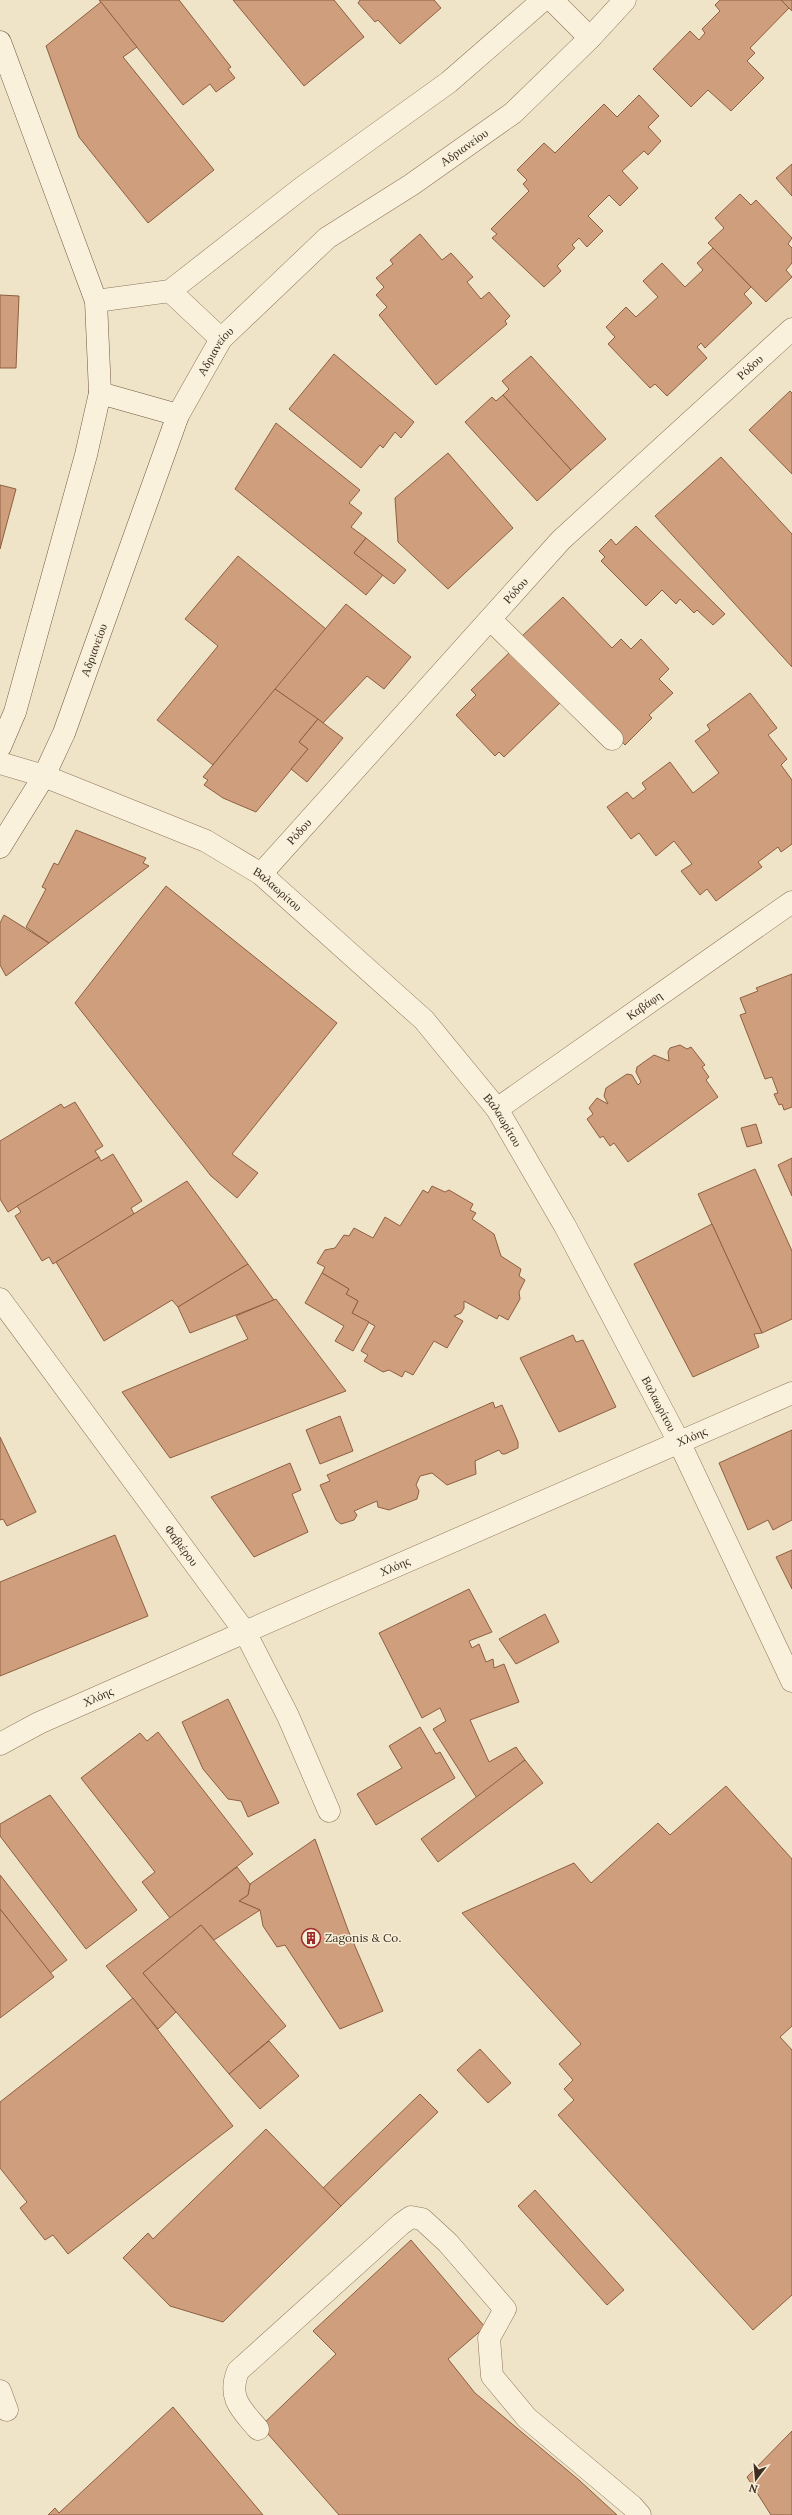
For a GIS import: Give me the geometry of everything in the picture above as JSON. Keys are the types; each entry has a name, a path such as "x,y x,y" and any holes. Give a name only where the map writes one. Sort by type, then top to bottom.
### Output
{"street":[{"path":"96,301 170,291 303,187 449,82 543,0"},
{"path":"552,0 590,38"},
{"name":"Αδριανείου","path":"0,847 44,776 64,733 178,415 221,339 327,238 411,185 513,113 590,38 625,0"},
{"path":"0,42 96,301 100,393 84,463 15,712 0,747"},
{"path":"170,291 221,339"},
{"name":"Ρόδου","path":"261,874 561,540 792,329"},
{"path":"100,393 178,415"},
{"path":"490,619 612,739"},
{"name":"Βαλαωρίτου","path":"0,763 44,776 206,841 261,874 424,1020 497,1109 565,1226 680,1444 792,1681"},
{"name":"Καβάφη","path":"497,1109 792,902"},
{"name":"Φαβιέρου","path":"0,1299 245,1632 288,1716 329,1811"},
{"name":"Χλόης","path":"0,1744 39,1723 245,1632 680,1444 792,1393"},
{"path":"258,2429 238,2406 232,2389 238,2371 401,2224 411,2217 422,2219 448,2243 505,2309 489,2338 492,2376 527,2418 632,2506 640,2515"}],"building":[{"path":"99,0 179,0 231,67 228,69 235,78 216,92 210,84 183,105"},
{"path":"233,0 334,0 364,37 304,86"},
{"path":"360,0 434,0 441,8 400,44 378,20 375,22 358,3"},
{"path":"720,0 781,0 789,8 750,48 755,53 747,61 764,78 731,111 708,90 691,107 653,69 690,31 699,40 705,33 702,29 720,11 715,5"},
{"path":"781,0 792,0 792,11"},
{"path":"101,2 137,47 123,57 214,170 148,223 79,137 46,46"},
{"path":"639,95 659,116 648,127 661,141 648,155 644,151 622,171 638,188 620,206 609,195 588,216 603,231 587,247 579,238 572,245 575,248 557,266 561,271 544,287 492,238 497,234 491,229 529,191 523,184 527,180 517,170 544,143 555,153 604,104 617,117"},
{"path":"792,164 792,196 776,178"},
{"path":"740,194 751,205 756,200 792,238 788,244 792,248 792,263 786,270 792,277 766,302 708,243 724,228 715,218"},
{"path":"420,234 442,260 451,253 473,277 467,282 481,299 489,292 510,316 505,321 507,324 436,385 379,315 387,307 376,295 384,287 376,278 393,264 390,260"},
{"path":"713,248 751,287 744,294 752,303 705,348 701,343 697,347 707,358 667,396 655,384 650,388 608,344 615,337 606,327 626,307 636,317 658,297 643,281 662,263 685,287 703,270 697,263"},
{"path":"0,295 19,296 16,368 0,368"},
{"path":"334,354 414,422 401,438 395,432 383,448 380,445 361,468 289,409"},
{"path":"531,356 606,439 571,470 503,395 509,389 502,381"},
{"path":"790,391 792,393 792,474 749,430"},
{"path":"503,395 571,470 537,501 465,422 492,397 496,401"},
{"path":"276,423 360,490 349,503 362,513 351,527 366,538 354,553 383,575 366,595 235,489"},
{"path":"448,453 513,528 448,589 398,542 395,498"},
{"path":"721,457 792,534 792,667 655,516"},
{"path":"0,485 16,489 0,549"},
{"path":"636,526 725,614 713,625 697,610 694,613 680,599 676,604 662,590 646,606 601,561 605,557 599,551 611,539 616,545"},
{"path":"366,538 406,570 394,584 354,553"},
{"path":"238,556 326,629 213,765 157,720 218,646 185,619"},
{"path":"563,597 612,648 621,639 631,649 641,639 669,669 659,679 673,693 649,715 652,718 625,745 521,637"},
{"path":"346,604 411,657 384,689 367,676 323,723 275,689"},
{"path":"511,651 560,703 504,757 499,752 495,756 456,715 476,695 471,690"},
{"path":"275,689 318,719 299,742 308,749 256,812 223,798 204,785 208,780 203,777"},
{"path":"750,693 777,728 768,735 787,759 781,765 792,780 792,844 781,852 778,847 758,862 762,867 716,901 707,889 700,895 681,871 692,864 674,841 656,856 639,833 631,839 607,807 627,792 633,799 646,789 642,783 670,762 693,793 719,773 695,741 710,730 707,725"},
{"path":"318,719 343,738 307,782 291,769 308,749 299,742"},
{"path":"76,830 146,858 143,863 149,866 49,943 26,927 46,889 42,887 54,863 58,865"},
{"path":"166,886 337,1023 232,1154 258,1173 237,1198 211,1176 75,1003"},
{"path":"4,915 49,943 6,976 0,965 0,923"},
{"path":"792,974 792,1107 784,1110 782,1104 779,1105 774,1094 778,1093 772,1077 765,1079 740,1015 746,1013 740,998 758,991 756,988"},
{"path":"680,1045 687,1049 691,1047 705,1065 702,1067 709,1077 706,1080 718,1097 628,1162 614,1143 610,1146 603,1136 600,1138 587,1119 593,1114 589,1108 597,1098 608,1104 604,1096 606,1088 627,1074 632,1075 638,1085 641,1082 636,1072 637,1067 654,1055 669,1061 668,1052 670,1048"},
{"path":"75,1102 103,1146 95,1151 99,1157 8,1212 0,1199 0,1141 61,1104 64,1108"},
{"path":"756,1124 762,1143 747,1147 741,1128"},
{"path":"113,1154 142,1201 131,1208 134,1214 53,1264 49,1257 42,1261 15,1216 21,1212 17,1206 99,1157 101,1161"},
{"path":"792,1158 792,1196 778,1165"},
{"path":"755,1169 792,1251 792,1319 762,1333 698,1194"},
{"path":"187,1181 248,1264 178,1307 172,1300 104,1341 56,1262"},
{"path":"432,1186 445,1192 449,1190 473,1204 470,1210 476,1213 472,1219 494,1234 501,1256 521,1269 519,1276 525,1280 519,1292 520,1299 508,1320 499,1315 497,1319 464,1301 464,1308 461,1313 454,1316 463,1321 447,1348 434,1341 413,1375 405,1371 402,1377 389,1370 383,1372 364,1361 368,1355 361,1351 375,1326 352,1313 358,1301 346,1294 349,1289 322,1273 325,1267 317,1263 325,1250 335,1248 344,1235 349,1236 354,1228 373,1238 385,1217 400,1226 423,1190 428,1193"},
{"path":"712,1224 762,1333 754,1334 759,1347 693,1377 634,1264"},
{"path":"248,1264 274,1300 190,1333 178,1307"},
{"path":"322,1273 349,1289 346,1294 358,1301 352,1313 369,1322 353,1351 335,1341 344,1326 305,1303"},
{"path":"276,1299 346,1391 170,1458 122,1392 248,1339 236,1316"},
{"path":"573,1335 576,1342 583,1340 616,1407 559,1432 520,1358"},
{"path":"493,1402 495,1408 502,1405 518,1442 518,1448 505,1454 502,1454 499,1450 475,1461 476,1474 447,1485 432,1473 420,1476 416,1485 419,1491 417,1499 389,1510 378,1507 377,1501 354,1511 357,1515 354,1520 341,1524 336,1520 320,1485 330,1481 327,1475"},
{"path":"340,1416 353,1451 320,1464 306,1430"},
{"path":"792,1430 792,1520 773,1530 768,1520 748,1530 719,1463"},
{"path":"0,1437 36,1512 7,1526 3,1519 0,1520"},
{"path":"290,1463 301,1490 292,1494 308,1532 254,1557 211,1497"},
{"path":"115,1535 148,1616 0,1676 0,1582"},
{"path":"792,1550 792,1589 776,1557"},
{"path":"469,1589 492,1632 469,1641 472,1648 479,1644 486,1662 493,1659 494,1668 504,1664 519,1702 470,1720 489,1762 516,1747 525,1760 477,1798 433,1729 446,1721 440,1708 422,1718 379,1633"},
{"path":"545,1614 559,1642 516,1664 499,1639"},
{"path":"228,1699 279,1803 248,1817 241,1801 228,1799 203,1769 182,1722"},
{"path":"420,1727 436,1754 440,1752 455,1778 376,1825 357,1794 402,1768 389,1746"},
{"path":"158,1732 253,1854 170,1918 142,1882 155,1872 81,1778 140,1733 147,1741"},
{"path":"525,1760 543,1783 438,1862 421,1839"},
{"path":"726,1786 792,1859 792,2026 780,2037 792,2050 792,2295 753,2330 558,2115 574,2100 564,2089 573,2080 559,2064 581,2044 462,1913 574,1863 591,1883 658,1823 670,1835"},
{"path":"50,1795 137,1910 86,1949 0,1836 0,1824"},
{"name":"Zagonis & Co.","path":"315,1839 348,1930 383,2011 340,2029 285,1945 277,1947 263,1926 260,1910 239,1901 248,1895 250,1884"},
{"path":"237,1867 250,1884 248,1895 239,1901 260,1910 214,1940 201,1925 143,1973 176,2012 158,2029 106,1966"},
{"path":"0,1875 67,1960 50,1973 0,1909"},
{"path":"0,1909 54,1977 0,2018"},
{"path":"201,1925 286,2026 229,2074 143,1973"},
{"path":"133,1998 233,2126 68,2254 53,2235 45,2240 20,2208 27,2202 0,2168 0,2102"},
{"path":"269,2041 299,2076 260,2109 229,2074"},
{"path":"480,2049 511,2083 488,2103 457,2070"},
{"path":"420,2094 438,2112 341,2206 323,2188"},
{"path":"266,2129 341,2206 223,2322 170,2306 123,2258 148,2233 153,2239"},
{"path":"535,2190 624,2290 607,2305 518,2206"},
{"path":"411,2240 485,2327 448,2359 475,2393 579,2480 617,2515 339,2515 261,2426 336,2354 313,2331"},
{"path":"173,2407 263,2515 48,2515 55,2508 59,2513"},
{"path":"792,2431 792,2515 771,2515 747,2477"}],"place":[{"name":"Zagonis & Co.","path":"311,1938"}]}
